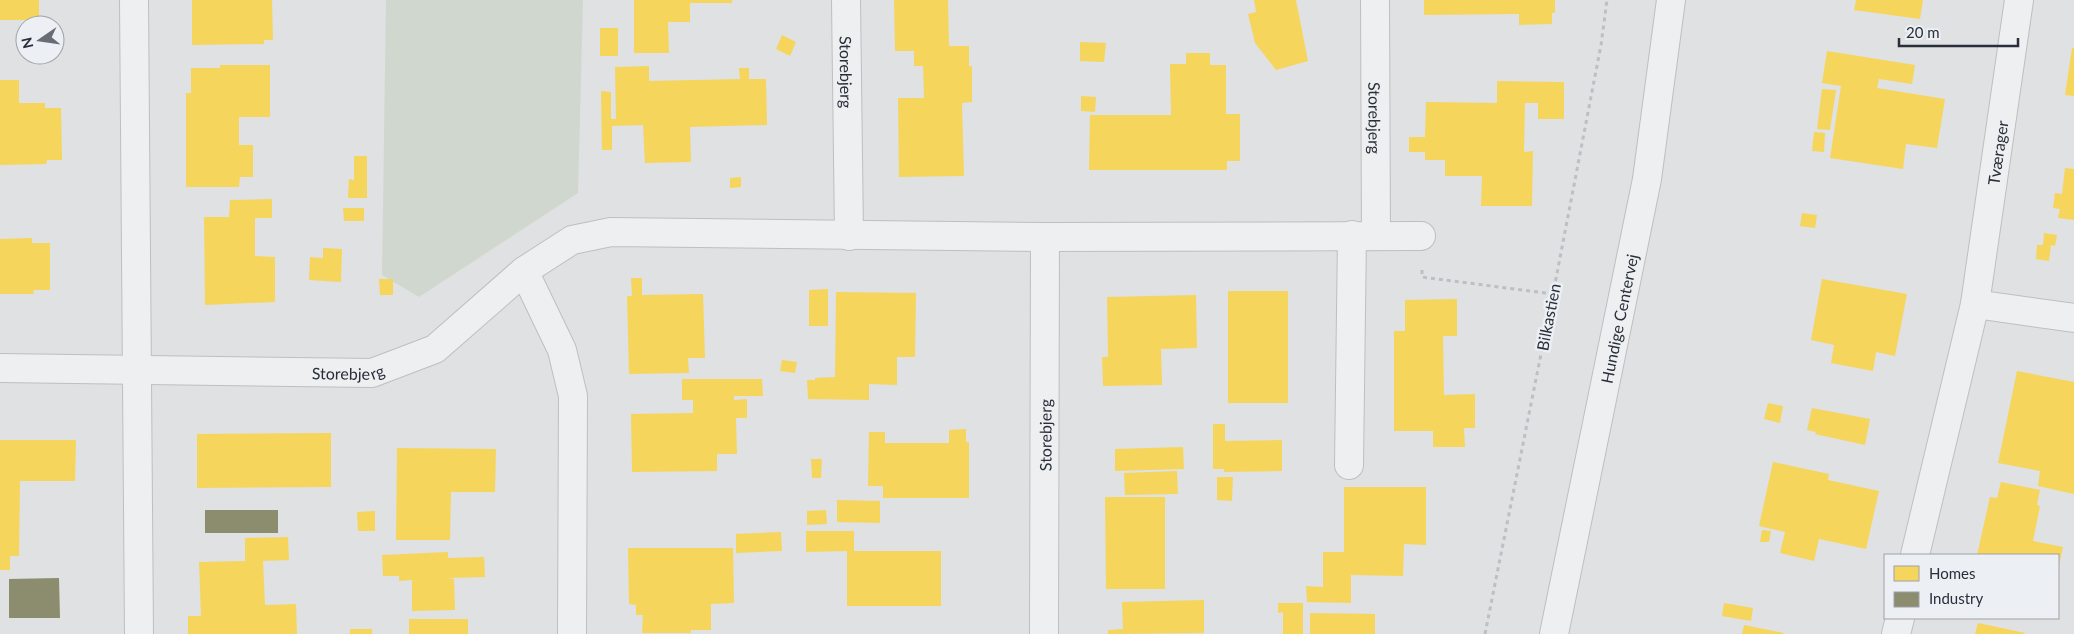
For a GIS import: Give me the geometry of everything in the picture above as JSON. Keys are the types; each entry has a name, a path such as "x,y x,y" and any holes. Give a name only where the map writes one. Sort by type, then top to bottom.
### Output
{"street":[{"path":"134,0 139,634"},
{"name":"Storebjerg","path":"846,0 848,236"},
{"name":"Storebjerg","path":"1349,465 1364,235 1375,0"},
{"name":"Hundige Centervej","path":"1554,634 1648,179 1671,0"},
{"name":"Tværager","path":"1915,554 1975,304 2019,0"},
{"name":"Storebjerg","path":"0,368 372,373 435,349 524,271 572,240 611,232 1045,237 1421,236"},
{"name":"Storebjerg","path":"1044,634 1045,237"},
{"path":"524,271 562,350 573,396 572,634"},
{"path":"1975,304 2074,318"},
{"path":"1896,634 1900,619"}],"path":[{"name":"Bilkastien","path":"1485,634 1553,294 1601,44 1607,0"},
{"path":"1421,236 1422,277 1553,294"}],"shaded area":[{"path":"386,0 583,0 578,193 419,297 382,275"}],"building: Homes":[{"path":"0,0 39,0 39,15 15,15 15,20 0,20"},
{"path":"192,0 272,0 273,40 264,40 264,44 192,45"},
{"path":"634,0 732,0 732,3 690,3 690,22 668,22 669,53 634,53"},
{"path":"894,0 948,0 949,46 969,46 969,66 972,66 972,102 962,103 964,176 899,177 898,98 924,98 923,66 914,66 914,51 895,51"},
{"path":"1254,0 1296,0 1308,61 1276,70 1255,43 1248,14 1256,12"},
{"path":"1424,0 1555,0 1555,13 1552,13 1552,24 1519,25 1519,14 1424,15"},
{"path":"1856,0 1923,0 1920,19 1854,10"},
{"path":"600,28 618,28 618,56 600,56"},
{"path":"782,35 796,42 790,56 776,49"},
{"path":"1080,42 1106,43 1104,62 1080,61"},
{"path":"2072,48 2074,48 2074,96 2065,95"},
{"path":"1827,51 1915,65 1912,84 1879,79 1877,88 1945,99 1937,148 1906,144 1903,169 1830,158 1841,86 1822,83"},
{"path":"1186,53 1210,53 1210,65 1226,65 1226,114 1240,114 1240,161 1227,161 1227,170 1089,170 1090,115 1171,115 1170,64 1186,64"},
{"path":"220,65 270,65 270,117 239,117 239,145 253,145 253,177 240,177 239,187 186,187 186,93 191,93 191,68 220,68"},
{"path":"649,66 649,81 740,79 739,68 749,68 749,79 766,79 767,125 690,127 691,162 645,163 643,125 612,126 612,150 602,150 601,91 611,92 611,119 616,119 615,67"},
{"path":"0,80 19,80 19,103 45,103 45,108 61,108 62,160 47,160 46,164 0,165"},
{"path":"1497,81 1564,82 1564,119 1538,119 1538,103 1525,103 1524,152 1533,151 1532,206 1481,206 1482,176 1445,176 1445,160 1425,160 1425,152 1409,152 1409,137 1425,137 1426,102 1497,103"},
{"path":"1822,89 1836,90 1830,130 1817,129"},
{"path":"1081,96 1096,97 1095,112 1081,111"},
{"path":"1814,132 1825,133 1824,152 1812,151"},
{"path":"354,156 367,156 367,198 348,198 349,179 354,180"},
{"path":"2065,168 2074,169 2074,220 2058,218 2060,209 2053,208 2055,193 2062,194"},
{"path":"741,177 741,187 730,188 730,178"},
{"path":"272,199 272,218 255,218 255,256 275,257 275,302 205,305 204,217 229,217 230,200"},
{"path":"343,208 364,208 364,221 344,221"},
{"path":"1802,213 1817,215 1815,228 1800,226"},
{"path":"2044,233 2057,235 2055,246 2051,245 2049,261 2036,259 2037,245 2043,245"},
{"path":"32,238 32,243 50,243 50,290 33,290 34,294 0,294 0,239"},
{"path":"323,248 342,249 341,282 309,280 310,257 323,258"},
{"path":"631,278 642,278 642,295 703,294 705,358 688,358 689,373 629,374 627,296 632,296"},
{"path":"379,279 393,279 393,295 380,295"},
{"path":"1822,279 1907,294 1895,356 1876,352 1873,371 1831,363 1834,345 1811,340"},
{"path":"828,289 828,326 809,326 809,290"},
{"path":"1228,291 1288,291 1288,403 1228,403"},
{"path":"836,292 916,293 915,357 897,357 897,385 869,384 869,400 808,399 807,380 835,377"},
{"path":"1196,295 1197,348 1161,349 1162,385 1103,386 1102,357 1108,357 1107,297"},
{"path":"1457,299 1457,336 1443,336 1444,395 1475,394 1475,428 1464,428 1465,447 1433,447 1433,431 1394,431 1394,331 1405,331 1405,300"},
{"path":"782,360 797,362 795,373 780,371"},
{"path":"2017,371 2074,382 2074,494 2038,486 2040,471 1998,463"},
{"path":"682,379 762,379 763,396 734,396 734,400 747,399 747,418 736,418 737,454 717,454 717,471 632,472 631,414 693,413 693,400 682,400"},
{"path":"1768,403 1783,406 1780,423 1764,419"},
{"path":"1812,408 1870,419 1865,445 1815,434 1816,432 1807,430"},
{"path":"1213,424 1225,424 1225,441 1282,440 1282,471 1224,472 1224,469 1213,469"},
{"path":"966,429 966,442 969,442 969,498 883,498 883,486 868,486 869,432 885,432 885,443 949,443 949,430"},
{"path":"331,433 331,487 197,488 197,434"},
{"path":"0,440 76,440 75,481 20,481 19,556 10,556 10,570 0,570"},
{"path":"1183,447 1184,469 1115,471 1115,449"},
{"path":"397,448 496,449 495,492 451,492 450,540 396,540"},
{"path":"811,459 822,459 821,478 812,478"},
{"path":"1773,462 1829,474 1828,480 1879,491 1866,549 1819,539 1814,561 1780,553 1785,532 1759,526"},
{"path":"1177,471 1178,494 1125,495 1124,473"},
{"path":"1217,477 1233,477 1232,501 1217,500"},
{"path":"2001,482 2040,490 2037,505 2040,506 2033,541 2063,547 2059,565 2059,554 1977,554 1990,497 1997,498"},
{"path":"1344,487 1426,487 1426,545 1404,544 1403,576 1351,575 1351,603 1307,602 1306,586 1323,587 1323,552 1344,552"},
{"path":"1105,497 1165,497 1165,589 1106,589"},
{"path":"837,500 880,501 880,523 837,522"},
{"path":"826,510 827,524 807,525 807,511"},
{"path":"375,511 375,531 358,531 357,512"},
{"path":"1762,530 1771,531 1769,542 1760,542"},
{"path":"806,531 854,531 854,551 941,551 941,606 847,606 847,551 806,552"},
{"path":"781,532 782,551 736,553 736,534"},
{"path":"288,537 289,560 263,561 265,605 296,604 297,634 188,634 188,616 201,616 199,562 245,561 245,538"},
{"path":"628,548 733,548 734,603 711,604 711,630 691,630 691,633 642,633 643,615 636,615 636,605 629,604"},
{"path":"448,552 448,558 484,557 485,577 448,578 454,579 455,610 412,611 412,580 399,581 399,576 383,576 382,555"},
{"path":"1204,600 1204,633 1108,634 1108,630 1123,629 1122,602"},
{"path":"1278,603 1303,603 1303,634 1283,634 1283,612 1278,613"},
{"path":"1724,603 1753,608 1751,621 1722,616"},
{"path":"1310,613 1375,614 1375,634 1310,634"},
{"path":"409,619 468,619 468,634 409,634"},
{"path":"1978,623 2025,633 1975,634"},
{"path":"1744,625 1784,633 1742,634"},
{"path":"350,629 372,629 372,634 350,634"}],"building: Industry":[{"path":"205,510 278,510 278,533 205,533"},
{"path":"59,578 60,618 9,618 9,579"}]}
